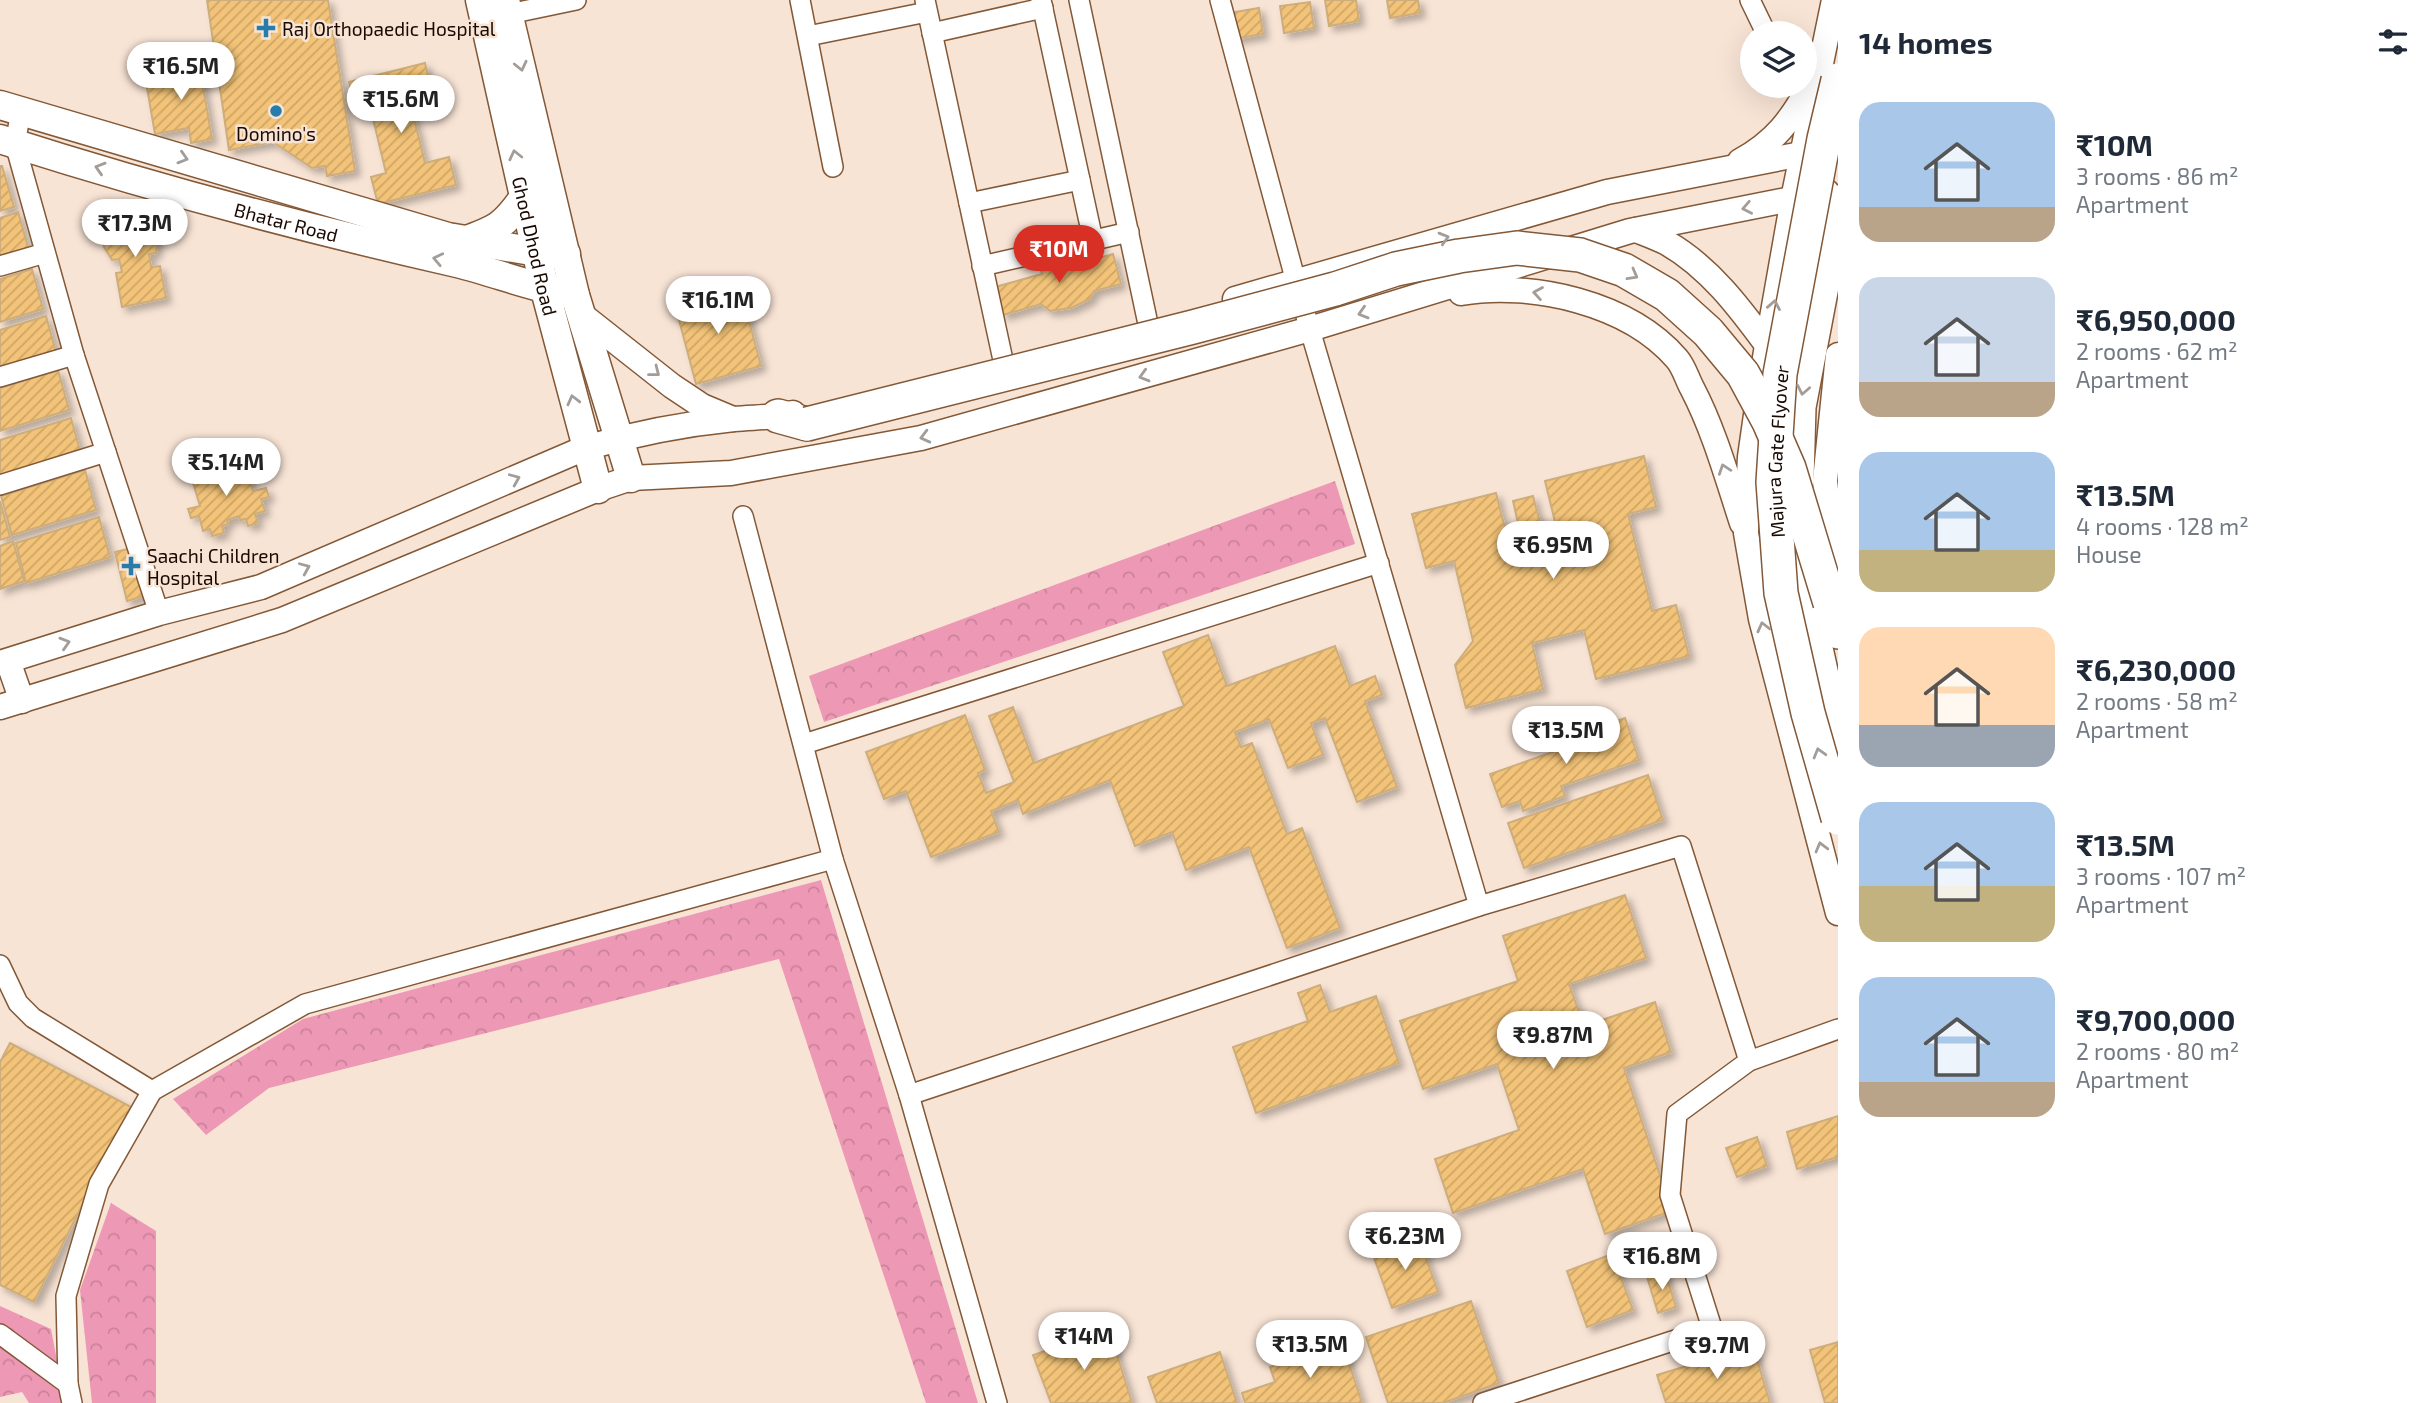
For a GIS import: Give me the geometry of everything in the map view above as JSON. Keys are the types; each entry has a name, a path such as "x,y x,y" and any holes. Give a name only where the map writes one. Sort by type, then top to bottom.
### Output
{"highway":[{"name":"Majura Gate Flyover","path":"1829,73 1824,139 1780,374 1773,482 1781,593 1808,713 1838,819"},
{"name":"Majura Gate Flyover","path":"1838,202 1799,407 1795,554 1838,736"},
{"path":"793,420 1193,327 1335,289 1396,269 1517,247 1580,254 1624,270 1667,295 1708,332 1743,374 1769,422 1789,468 1838,632"}],"main road":[{"name":"Ghod Dhod Road","path":"480,0 545,289 598,489"},
{"path":"507,7 579,305 631,478"},
{"path":"11,108 464,241 566,254"},
{"name":"Bhatar Road","path":"8,151 474,268 545,289 579,305"},
{"path":"464,241 502,225 524,197"},
{"path":"474,268 529,305 562,354"}],"street":[{"path":"507,7 576,0"},
{"path":"800,0 833,167"},
{"path":"1079,0 1149,324"},
{"path":"1220,0 1296,282 1479,906"},
{"path":"1750,0 1760,21"},
{"path":"1746,533 1750,457 1768,345 1803,153 1829,73 1834,0"},
{"path":"932,33 1042,4 1093,240"},
{"path":"808,36 926,6 1003,360"},
{"path":"1721,170 1744,159 1774,139 1794,98"},
{"path":"11,108 8,151 45,253 74,355 159,613"},
{"path":"1838,146 1607,192 1149,324 1003,360 793,420 733,419 619,438 585,448 261,587 159,613 4,662 11,704 282,620 598,489 631,478 731,474 921,438 1310,329 1636,230 1838,190"},
{"path":"969,203 1080,180"},
{"path":"1636,230 1668,243 1709,274 1768,345"},
{"path":"982,266 1129,232"},
{"path":"0,266 45,253"},
{"path":"1391,304 1480,290 1532,291 1595,305 1642,328 1678,360 1699,401 1746,533 1761,619 1838,913"},
{"name":"Bhatar Road","path":"579,305 681,392 702,406 733,419"},
{"path":"0,377 74,355"},
{"path":"1838,355 1825,481 1835,551 1832,573 1838,590"},
{"path":"0,485 106,452"},
{"path":"453,505 468,543"},
{"path":"743,516 833,859 909,1095 997,1403"},
{"path":"804,744 1379,563"},
{"path":"909,1095 1479,906 1681,846 1749,1061"},
{"path":"70,1393 66,1296 99,1184 152,1091 305,1004 833,859"},
{"path":"0,965 18,1003 33,1018 152,1091"},
{"path":"1483,1403 1712,1328 1670,1195 1677,1114 1749,1061 1838,1029"},
{"path":"0,1334 70,1393"}],"green space":[{"path":"1335,481 1355,544 824,722 809,676"},
{"path":"821,880 978,1403 926,1403 779,959 269,1088 206,1135 173,1099 303,1019"},
{"path":"111,1203 156,1231 156,1403 92,1403 80,1290"},
{"path":"0,1306 51,1329 65,1403 29,1403 22,1392 0,1397"}],"building":[{"path":"207,0 328,0 355,171 327,176 325,166 312,168 273,142 229,150"},
{"path":"1325,0 1356,0 1359,21 1329,26"},
{"path":"1387,0 1418,0 1420,13 1390,18"},
{"path":"1310,2 1314,28 1284,33 1280,6"},
{"path":"1259,8 1263,34 1233,39 1229,13"},
{"path":"198,57 212,139 191,143 189,128 155,134 146,82 180,75 178,60"},
{"path":"425,63 431,88 408,94 425,163 449,157 456,185 378,204 371,177 386,173 369,102 355,105 349,82"},
{"path":"0,166 14,207 0,211"},
{"path":"18,212 30,254 0,262 0,218"},
{"path":"153,215 158,233 156,253 149,254 151,267 160,266 166,298 122,307 116,273 122,272 119,259 112,260 104,247 99,227"},
{"path":"1113,254 1121,284 1094,291 1090,299 1071,308 1050,311 1041,304 1003,315 995,287 1042,274 1039,262 1064,255 1068,267"},
{"path":"32,269 43,309 0,322 0,279"},
{"path":"740,287 761,366 696,384 675,305"},
{"path":"46,316 57,356 0,373 0,330"},
{"path":"58,370 69,410 0,431 0,388"},
{"path":"71,418 82,458 0,483 0,440"},
{"path":"1644,456 1656,507 1628,514 1652,611 1676,605 1689,656 1596,679 1584,630 1532,643 1543,689 1466,708 1455,665 1473,641 1454,561 1426,568 1412,514 1496,493 1509,544 1522,541 1513,501 1533,496 1543,534 1557,530 1545,481"},
{"path":"244,461 253,491 266,488 269,497 261,499 265,511 255,514 258,523 248,526 246,519 240,520 239,516 227,520 228,524 222,526 224,533 212,536 210,529 203,531 199,516 191,518 188,509 200,506 191,476"},
{"path":"85,470 96,510 12,535 1,496"},
{"path":"0,501 10,537 0,540"},
{"path":"99,517 110,557 26,583 16,543"},
{"path":"13,541 24,581 0,589 0,546"},
{"path":"136,547 148,595 127,601 115,552"},
{"path":"1208,635 1227,686 1335,646 1350,686 1375,676 1382,695 1365,701 1397,787 1357,802 1325,718 1311,723 1323,755 1288,768 1269,719 1235,732 1241,747 1252,743 1287,834 1302,828 1340,928 1287,948 1249,847 1186,870 1172,832 1135,846 1110,780 1023,814 1018,800 991,811 999,832 931,857 906,791 884,799 866,752 965,715 985,770 978,773 986,793 1014,782 989,716 1013,707 1034,763 1184,706 1163,652"},
{"path":"1625,718 1639,760 1561,786 1565,796 1523,811 1520,801 1502,807 1490,774 1553,752 1550,744"},
{"path":"1648,775 1663,820 1524,868 1508,823"},
{"path":"1625,895 1646,958 1569,984 1584,1026 1655,1002 1671,1052 1624,1068 1672,1211 1605,1234 1583,1169 1453,1213 1435,1159 1519,1130 1497,1064 1423,1089 1400,1021 1518,981 1503,936"},
{"path":"1320,985 1330,1012 1376,996 1399,1063 1256,1113 1233,1047 1308,1021 1298,993"},
{"path":"10,1043 131,1107 34,1302 0,1285 0,1062"},
{"path":"1838,1116 1838,1157 1797,1169 1787,1132"},
{"path":"1757,1137 1767,1166 1737,1177 1726,1148"},
{"path":"1418,1235 1438,1292 1392,1308 1372,1252"},
{"path":"1612,1254 1633,1310 1587,1327 1567,1271"},
{"path":"1665,1271 1676,1307 1658,1313 1647,1277"},
{"path":"1471,1301 1499,1383 1443,1403 1388,1403 1366,1337"},
{"path":"1109,1329 1132,1403 1051,1403 1033,1355"},
{"path":"1342,1342 1362,1403 1245,1403 1242,1393 1275,1382 1270,1367"},
{"path":"1838,1342 1838,1403 1825,1403 1810,1350"},
{"path":"1753,1346 1770,1403 1666,1403 1657,1375"},
{"path":"1220,1352 1237,1403 1157,1403 1148,1377"}],"place":[{"name":"Raj Orthopaedic Hospital","path":"266,28"},
{"name":"Domino's","path":"276,111"},
{"name":"Saachi Children Hospital","path":"131,566"}]}
